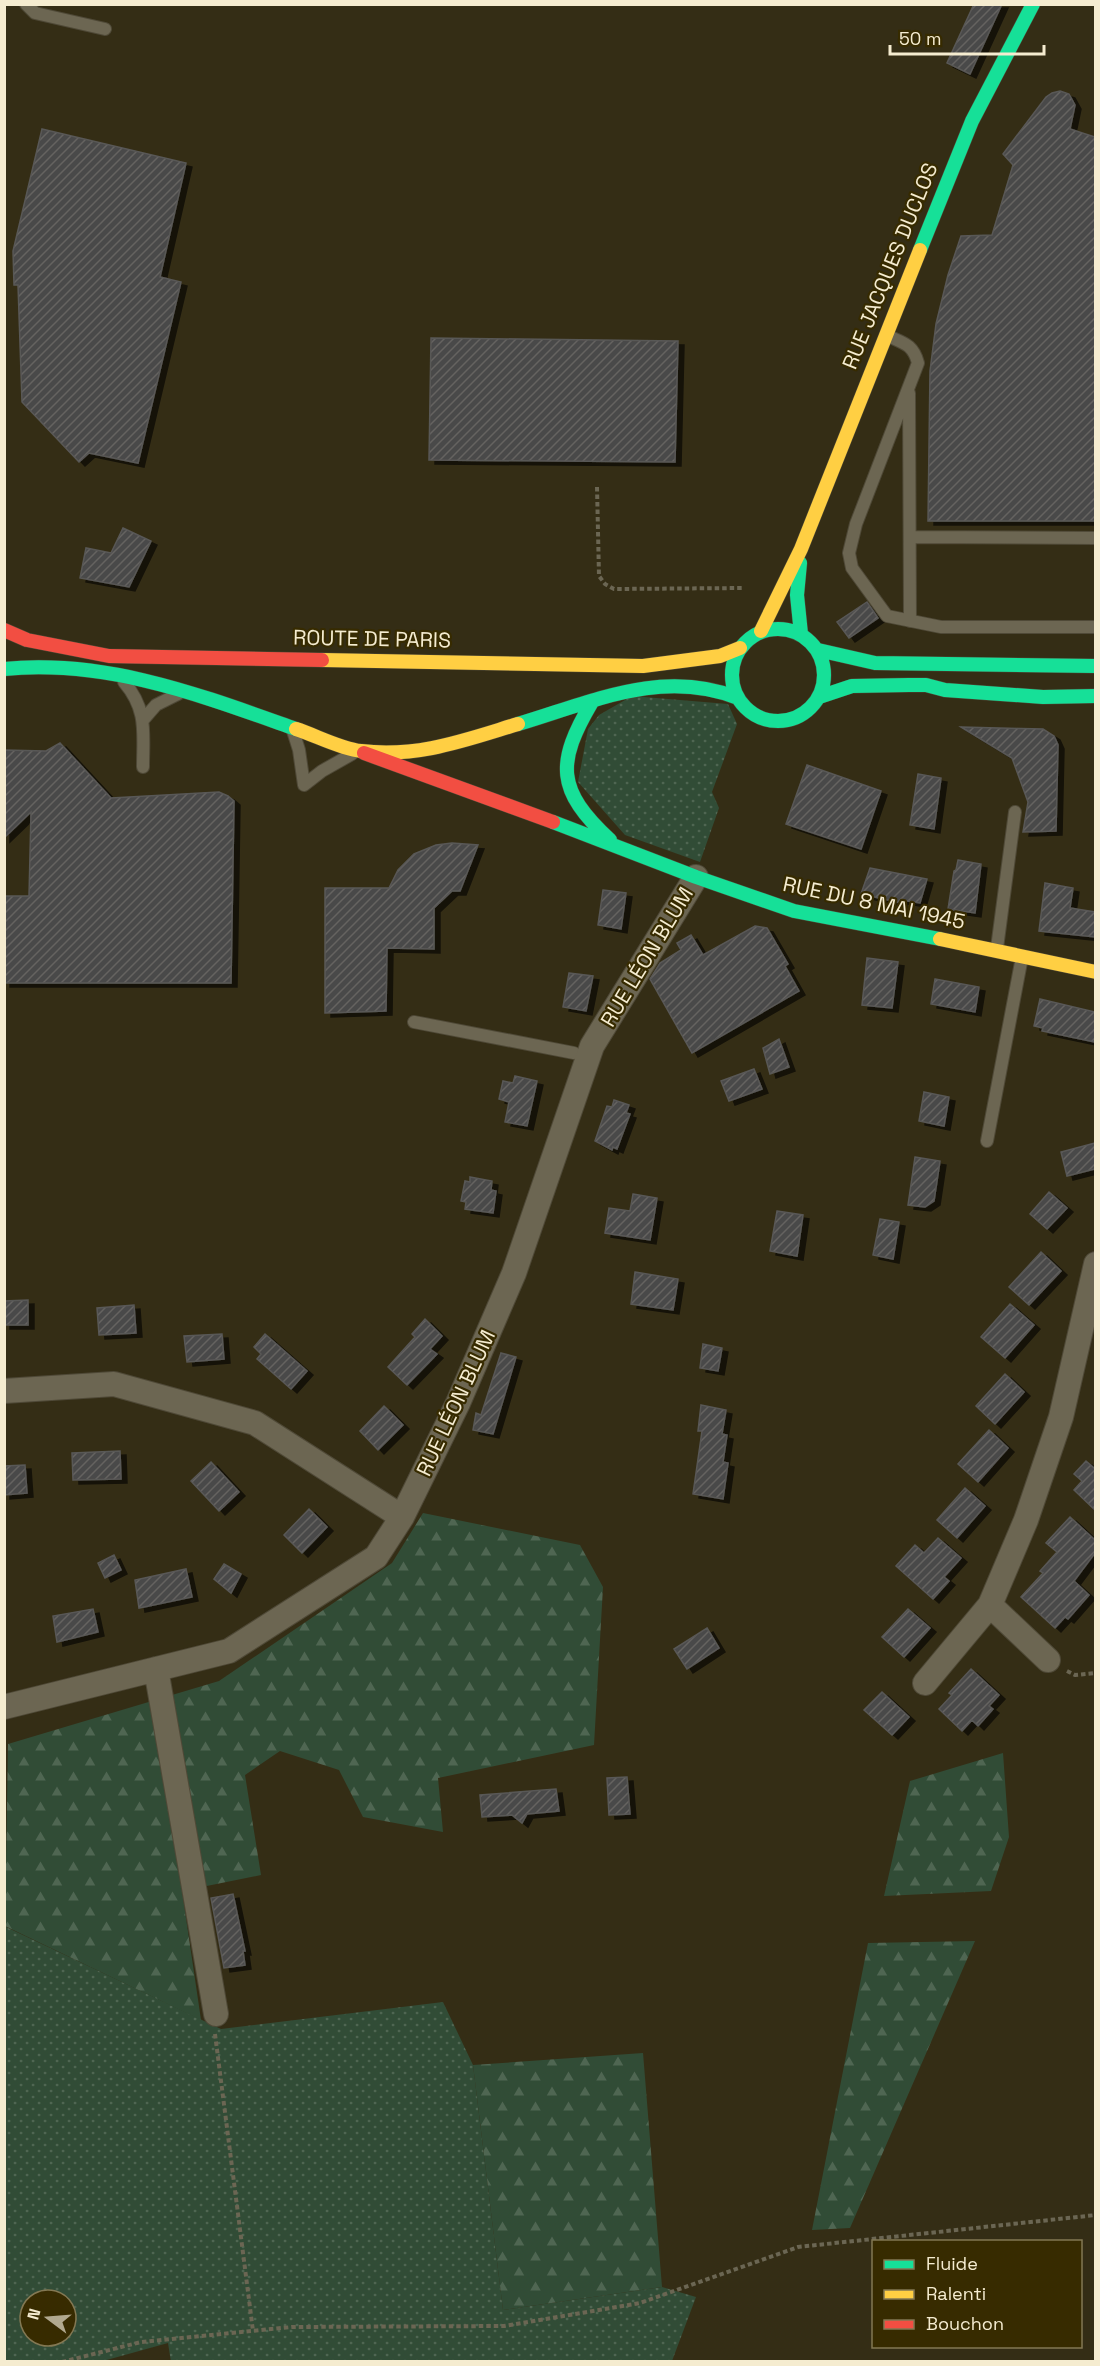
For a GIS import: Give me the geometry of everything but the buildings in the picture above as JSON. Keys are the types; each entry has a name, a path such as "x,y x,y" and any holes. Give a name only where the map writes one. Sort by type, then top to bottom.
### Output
{"main road":[{"name":"RUE JACQUES DUCLOS","path":"761,632 801,549 972,121 1033,4"},
{"name":"RUE JACQUES DUCLOS","path":"801,549 797,595 801,634"},
{"path":"774,628 789,629 801,634 818,650 823,662 824,674 819,697 809,709 796,718 780,721 765,720 751,713 738,698 733,685 734,659 740,648 761,632 774,628"},
{"name":"ROUTE DE PARIS","path":"4,630 27,640 109,656 643,666 720,656 740,648"},
{"path":"818,650 875,663 1095,666"},
{"path":"4,669 65,668 117,675 187,690 616,845"},
{"path":"359,751 405,753 435,749 642,687 684,685 723,692 738,698"},
{"path":"819,697 852,686 909,685 1044,697 1095,696"},
{"path":"592,702 571,741 567,765 571,796 591,824 616,845"},
{"name":"RUE DU 8 MAI 1945","path":"616,845 696,877 794,911 997,950 1095,972"}],"street":[{"name":"RUE LÉON BLUM","path":"4,1707 229,1651 376,1557 402,1517 458,1403 514,1274 592,1046 696,877"},
{"path":"925,1683 990,1605 1026,1521 1061,1417 1095,1264"},
{"path":"4,1390 114,1384 255,1423 402,1517"},
{"path":"990,1605 1048,1660"},
{"path":"156,1669 216,2014"}],"lane":[{"path":"26,4 36,13 105,29"},
{"path":"885,335 908,345 915,352 918,363 856,524 849,553 852,568 887,616 941,627 1095,627"},
{"path":"909,386 910,621"},
{"path":"910,537 1095,537"},
{"path":"117,675 130,689 143,720 143,767"},
{"path":"143,720 156,705 187,690"},
{"path":"292,728 299,750 304,784 334,763 359,751"},
{"path":"997,950 1015,812"},
{"path":"987,1141 1022,956"},
{"path":"414,1022 574,1053"}],"path":[{"path":"597,487 599,576 605,584 614,589 744,588"},
{"path":"1048,1660 1075,1675 1095,1673"},
{"path":"216,2014 215,2038 253,2331"},
{"path":"62,2361 141,2342 292,2327 504,2326 640,2303 798,2247 1095,2215"}],"green space":[{"path":"632,696 728,704 737,724 712,792 719,808 700,862 625,835 578,782 588,729 599,715"},
{"path":"423,1513 580,1545 603,1587 594,1745 438,1778 443,1832 363,1817 339,1770 280,1751 245,1775 261,1875 182,1891 201,2020 5,1926 8,1744 219,1681 392,1563"},
{"path":"1003,1753 1009,1837 991,1891 884,1896 910,1781"},
{"path":"4,1926 221,2029 443,2002 473,2065 503,2310 662,2287 696,2297 672,2361 171,2362 168,2343 103,2361 5,2361"},
{"path":"975,1941 850,2228 812,2230 868,1943"},
{"path":"643,2053 662,2287 503,2310 473,2065"}],"traffic: fast":[{"path":"920,250 972,121 1033,4"},
{"path":"800,563 797,595 801,634"},
{"path":"778,629 796,632 811,642 821,657 824,675 821,693 811,708 796,718 778,721 760,718 745,708 735,693 732,675 735,657 745,642 760,632 778,629"},
{"path":"818,650 875,663 1096,666"},
{"path":"4,669 42,667 80,669 153,682 296,729"},
{"path":"819,697 852,686 909,685 1043,697 1096,696"},
{"path":"518,724 600,698 655,687 682,686 710,690 738,698"},
{"path":"592,702 572,742 567,775 579,806 610,840"},
{"path":"553,822 696,877 794,911 940,939"}],"traffic: slow":[{"path":"761,631 801,549 920,250"},
{"path":"322,660 643,666 720,656 740,648"},
{"path":"296,729 345,748 382,753 441,746 518,724"},
{"path":"940,939 1096,972"}],"traffic: jam":[{"path":"4,630 27,640 109,656 322,660"},
{"path":"364,753 553,822"}]}
